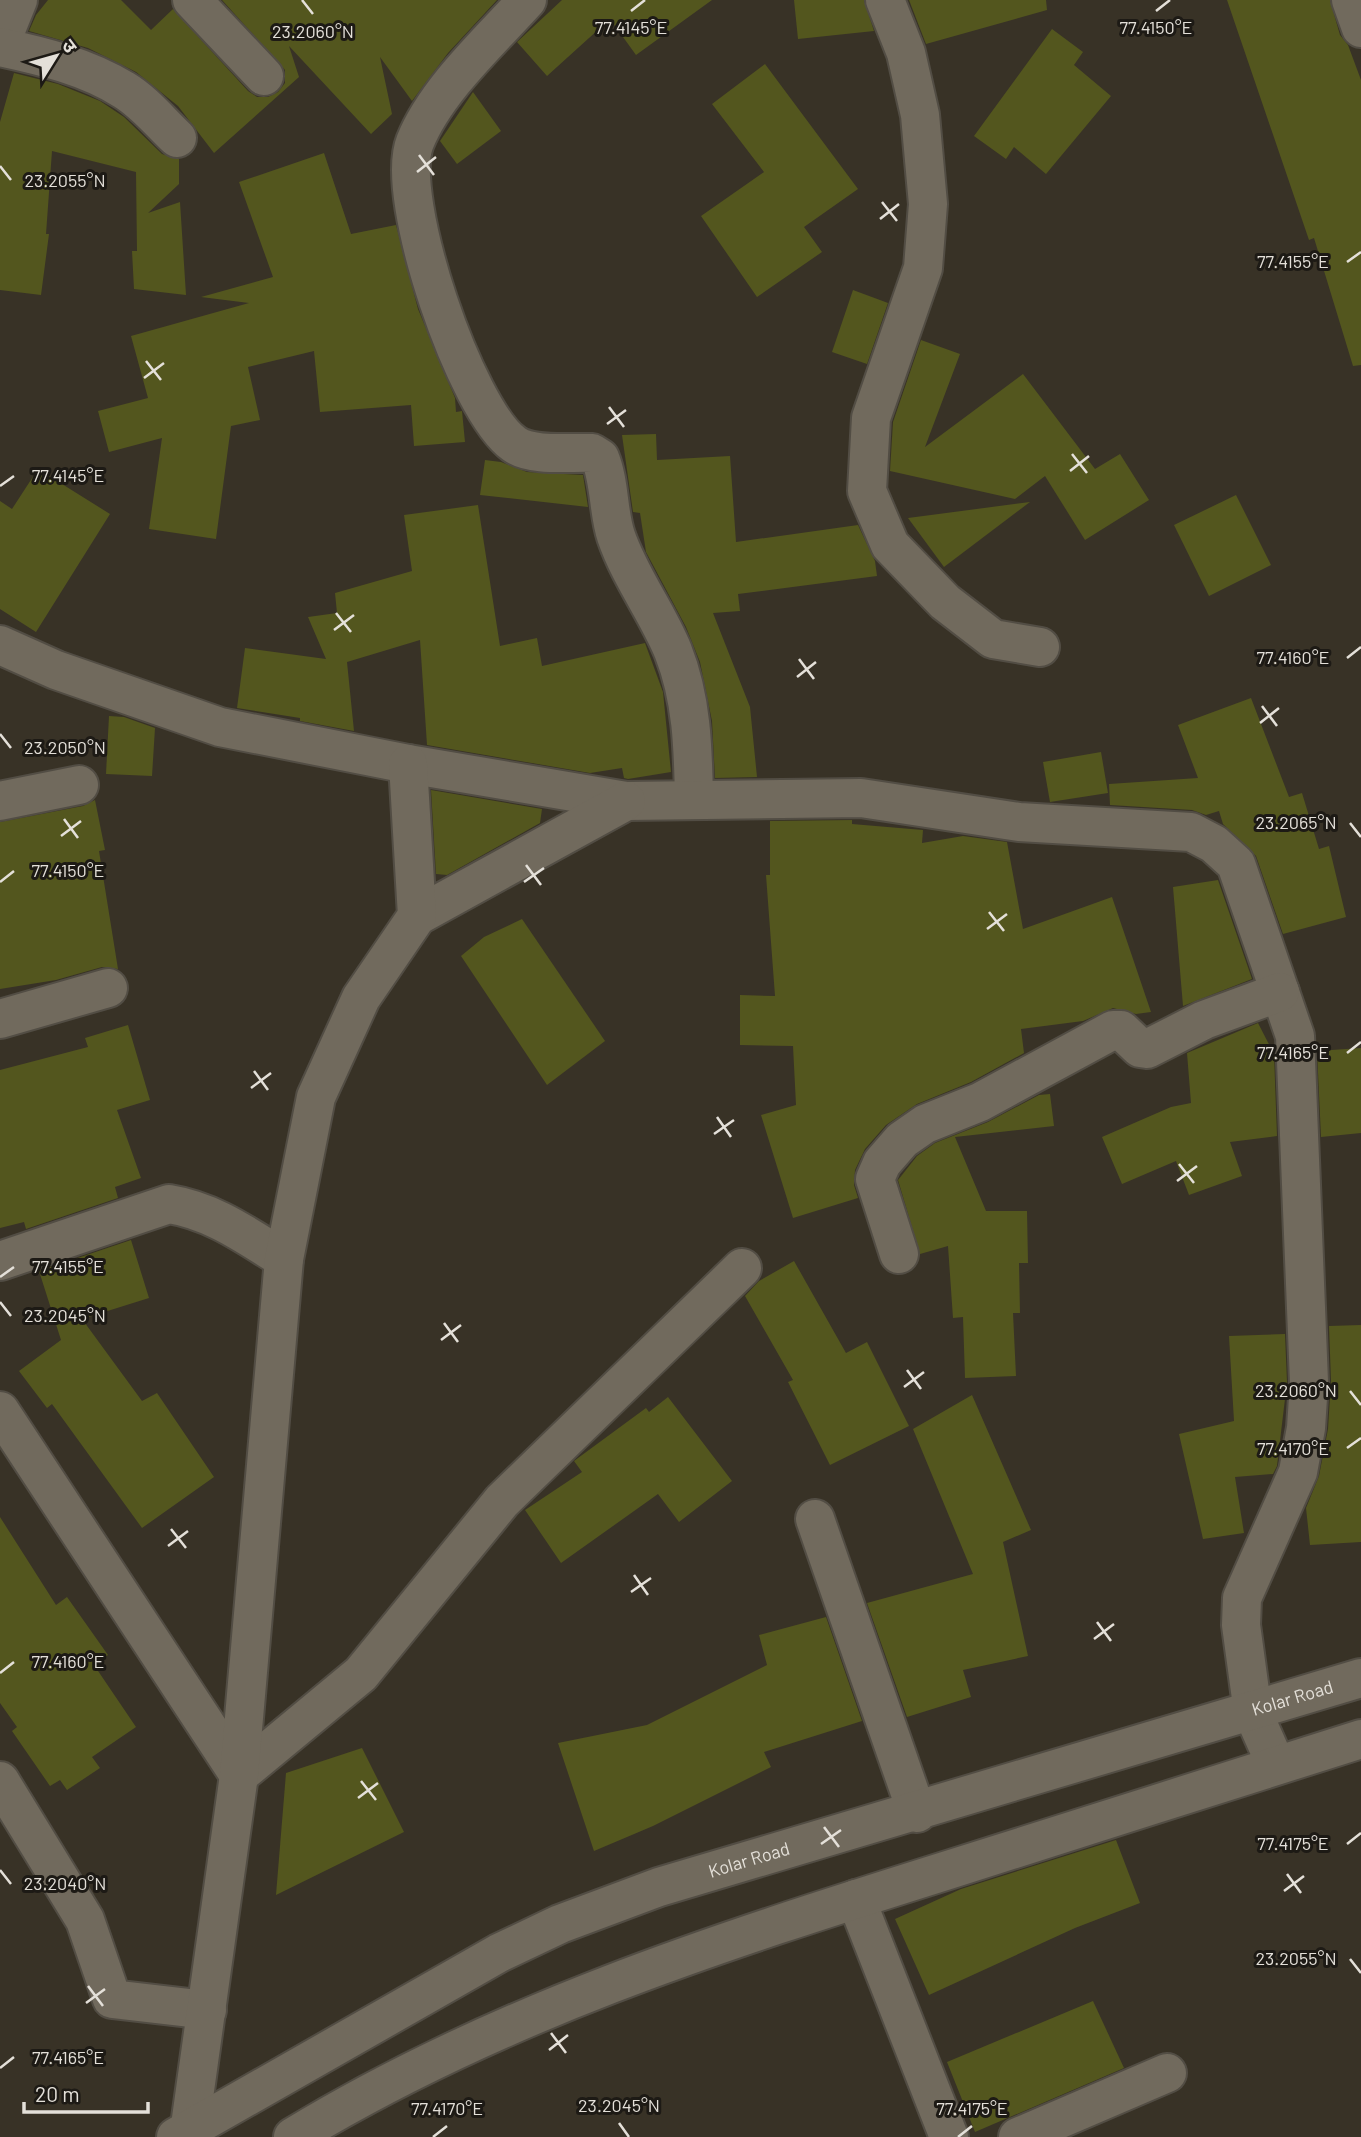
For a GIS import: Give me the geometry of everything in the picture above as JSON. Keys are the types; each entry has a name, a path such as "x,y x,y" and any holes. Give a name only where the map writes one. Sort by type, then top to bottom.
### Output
{"street":[{"path":"18,0 0,46 46,57 97,76 125,91 177,138"},
{"path":"192,0 264,76"},
{"path":"527,0 445,93 414,144 411,183 426,262 471,384 499,432 526,449 592,453 600,458 616,535 632,575 673,650 686,694 693,738 694,798"},
{"path":"885,0 906,53 920,115 928,204 923,268 872,418 867,491 890,545 945,603 993,639 1040,647"},
{"path":"1351,0 1361,29"},
{"path":"0,645 56,670 220,727 408,764 626,801 694,798 861,798 1018,822 1191,832 1214,844 1236,864 1295,1036 1309,1382 1306,1428 1298,1472 1241,1598 1241,1625 1253,1713 1276,1765"},
{"path":"408,764 417,916"},
{"path":"0,801 79,785"},
{"path":"183,2132 206,2010 239,1775 284,1259 316,1097 361,998 417,916 626,801"},
{"path":"0,1019 108,988"},
{"path":"899,1254 875,1179 881,1163 902,1140 925,1124 980,1102 1113,1030 1121,1030 1140,1048 1147,1049 1204,1020 1280,992"},
{"path":"0,1261 169,1204 190,1207 230,1225 284,1259"},
{"path":"239,1775 361,1674 502,1502 742,1268"},
{"path":"0,1411 239,1775"},
{"path":"815,1520 917,1813"},
{"name":"Kolar Road","path":"183,2132 499,1953 560,1924 659,1887 1253,1713 1361,1678"},
{"path":"293,2137 384,2086 557,2003 729,1939 1361,1739"},
{"path":"0,1781 85,1920 112,1999 206,2010"},
{"path":"856,1899 949,2137"},
{"path":"1018,2137 1167,2073"}],"building":[{"path":"48,0 121,0 151,30 173,9 248,91 257,97 268,97 278,92 285,83 285,70 222,0 497,0 448,53 412,101 380,57 392,114 371,134 289,46 299,77 214,153 178,106 136,72 88,48 29,31 36,15"},
{"path":"562,0 712,0 636,55 610,19 547,76 517,42"},
{"path":"794,0 864,0 874,31 798,39"},
{"path":"909,0 1046,0 1047,10 926,44"},
{"path":"1227,0 1330,0 1340,35 1348,45 1361,80 1361,365 1353,366 1314,238 1309,240"},
{"path":"1052,29 1083,52 1074,65 1111,96 1046,174 1014,147 1006,159 974,136"},
{"path":"765,64 858,189 804,227 822,252 757,297 701,216 764,172 712,104"},
{"path":"14,73 58,84 100,101 124,117 162,154 179,159 179,184 148,213 180,202 186,295 134,289 132,251 137,251 136,172 52,151 46,234 49,234 41,295 0,290 0,122"},
{"path":"473,92 501,131 457,164 440,141"},
{"path":"324,153 351,234 396,225 418,309 455,398 456,412 462,411 465,442 414,446 411,405 320,412 314,351 248,367 260,420 231,426 216,539 149,529 162,438 109,452 98,411 148,398 131,336 249,303 201,297 273,277 239,182"},
{"path":"853,290 888,303 867,364 832,352"},
{"path":"921,340 960,354 925,447 1023,374 1095,469 1120,454 1149,500 1085,540 1045,476 1015,499 890,471 893,422"},
{"path":"656,434 657,460 730,456 736,542 858,525 875,561 877,576 738,594 740,611 713,613 750,707 757,777 715,778 712,721 700,662 686,627 646,552 640,513 633,512 622,435"},
{"path":"485,460 501,462 527,472 583,475 588,507 480,495"},
{"path":"38,469 110,514 36,632 0,609 0,501 12,509"},
{"path":"1236,495 1271,565 1209,596 1174,525"},
{"path":"1030,502 944,567 908,518"},
{"path":"478,505 500,646 537,638 542,666 645,643 663,692 671,772 628,779 624,778 622,768 590,773 427,745 420,640 347,662 354,731 300,721 300,718 237,708 245,648 326,659 308,617 337,613 335,593 412,571 404,515"},
{"path":"1251,698 1289,797 1302,793 1319,849 1329,846 1346,917 1283,934 1256,856 1223,824 1219,811 1206,815 1192,810 1110,805 1109,784 1198,778 1178,725"},
{"path":"109,716 124,717 155,728 152,776 106,774"},
{"path":"1101,752 1108,793 1050,802 1043,762"},
{"path":"431,790 542,809 540,823 447,875 436,874"},
{"path":"95,800 105,850 99,851 118,969 102,967 56,980 0,989 0,822 83,806"},
{"path":"852,820 852,824 923,830 922,843 963,836 1007,842 1023,929 1112,897 1151,1012 1136,1014 1113,1008 1083,1021 1021,1029 1024,1053 971,1082 917,1104 886,1125 865,1149 855,1170 854,1185 858,1198 793,1218 761,1115 796,1105 793,1046 740,1045 740,995 775,996 766,875 770,875 770,821"},
{"path":"1218,880 1252,979 1183,1006 1173,887"},
{"path":"522,919 605,1041 547,1085 461,956 484,937"},
{"path":"1258,1023 1274,1054 1277,1136 1230,1142 1242,1176 1189,1195 1176,1161 1122,1184 1102,1137 1171,1107 1191,1103 1187,1053"},
{"path":"128,1025 150,1100 117,1110 141,1178 115,1187 118,1198 26,1229 24,1222 0,1228 0,1070 88,1047 85,1038"},
{"path":"1361,1048 1361,1133 1321,1137 1317,1051"},
{"path":"1050,1094 1054,1126 955,1137 986,1211 1027,1211 1028,1263 1019,1263 1020,1313 1013,1313 1016,1376 965,1378 963,1317 953,1318 948,1246 920,1254 898,1180 917,1156 935,1143 988,1122 1039,1095"},
{"path":"131,1240 149,1298 82,1319 142,1401 157,1393 214,1477 142,1528 52,1404 47,1408 19,1371 61,1340 39,1271"},
{"path":"794,1261 846,1353 867,1342 909,1426 830,1465 788,1382 793,1380 745,1296 759,1281"},
{"path":"1361,1325 1361,1542 1310,1545 1306,1508 1319,1476 1328,1429 1331,1381 1329,1326"},
{"path":"1285,1334 1287,1382 1277,1466 1273,1474 1235,1477 1244,1533 1203,1539 1179,1434 1234,1421 1229,1336"},
{"path":"972,1395 1031,1530 1003,1542 1028,1656 963,1670 971,1697 907,1717 867,1603 973,1574 913,1429"},
{"path":"668,1397 732,1481 679,1522 658,1494 561,1563 525,1510 582,1472 574,1461 646,1408 649,1412"},
{"path":"0,1517 56,1605 67,1597 108,1655 94,1665 136,1727 92,1757 100,1768 67,1790 60,1780 50,1786 12,1731 17,1727 0,1703"},
{"path":"826,1617 862,1721 764,1752 771,1767 653,1826 594,1851 558,1743 647,1725 767,1665 759,1635"},
{"path":"362,1748 404,1832 276,1895 286,1773"},
{"path":"1116,1840 1140,1903 1075,1928 929,1995 895,1919 961,1889"},
{"path":"1093,2001 1124,2068 975,2132 947,2062"}]}
